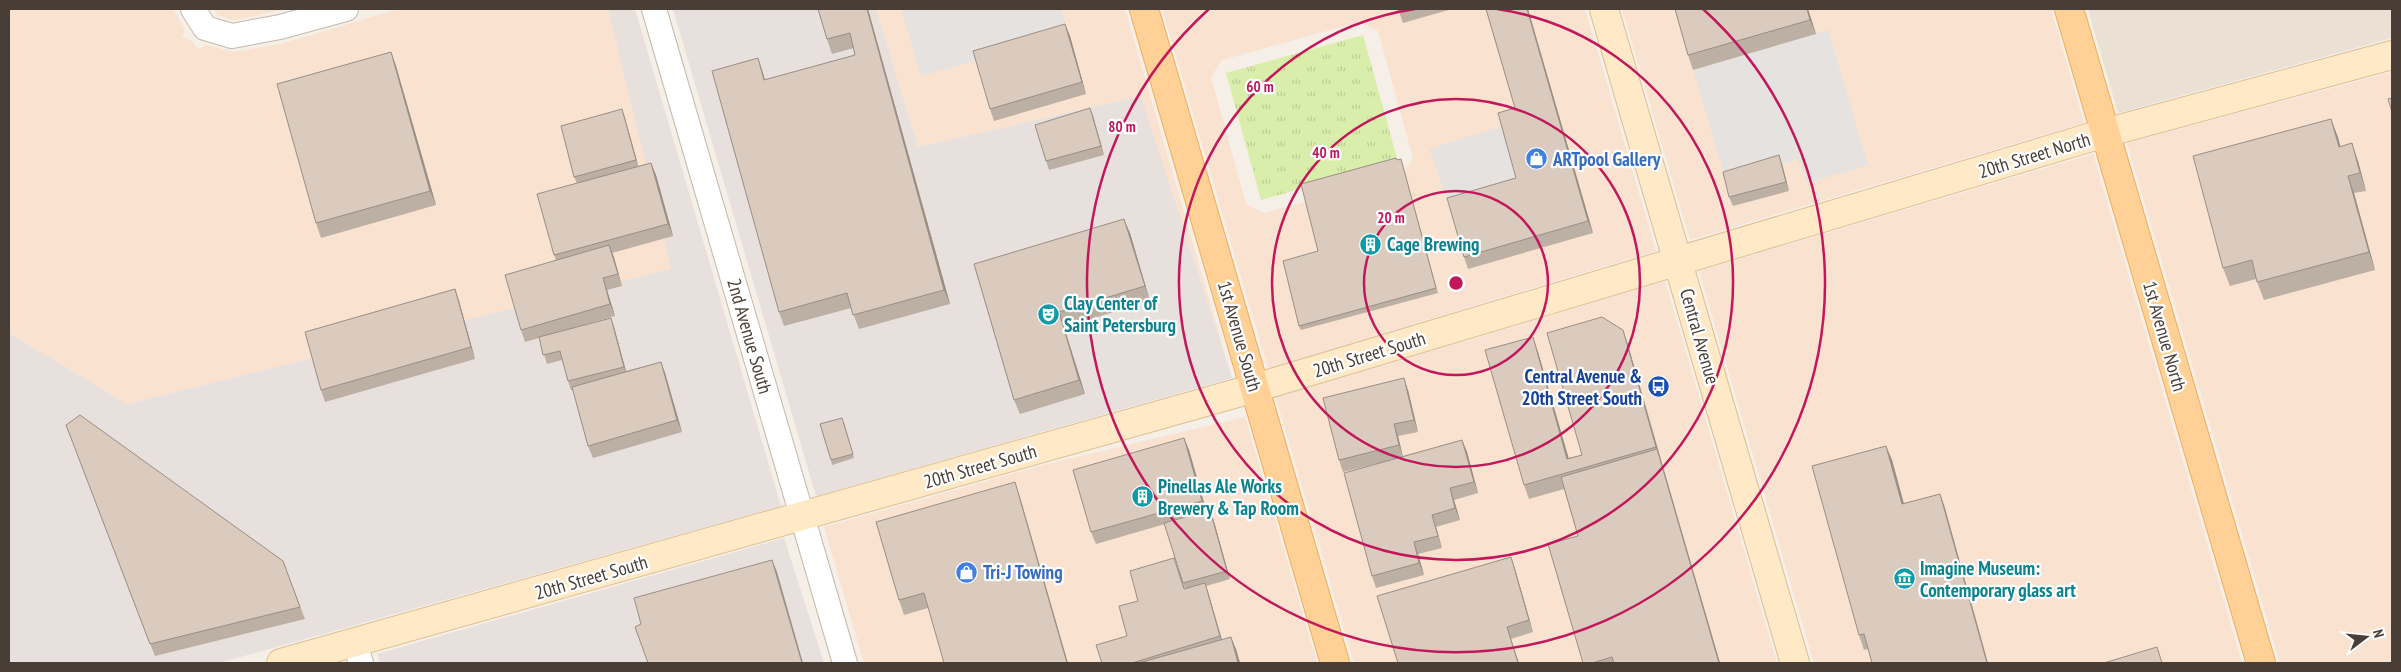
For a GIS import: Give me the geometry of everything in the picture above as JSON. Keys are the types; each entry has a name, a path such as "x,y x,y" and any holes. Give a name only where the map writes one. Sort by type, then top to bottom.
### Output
{"main road":[{"name":"1st Avenue South","path":"1144,9 1335,663"},
{"name":"1st Avenue North","path":"2069,9 2261,663"}],"street":[{"path":"199,18 232,36 280,27 346,9"},
{"name":"2nd Avenue South","path":"654,9 845,663"},
{"name":"Central Avenue","path":"1604,9 1795,663"},
{"name":"20th Street North","path":"1678,260 2105,133 2392,55"},
{"name":"20th Street South","path":"281,663 358,653 803,516 1255,388 1678,260"}],"shaded area":[{"path":"9,9 173,9 185,29 182,37 192,41 198,49 206,45 234,52 284,43 399,9 608,9 671,269 127,404 9,333"},
{"path":"214,9 287,9 234,20 217,15"},
{"path":"608,9 635,9 781,506 219,663 9,663 9,333 127,404 671,269"},
{"path":"673,9 876,9 918,147 1141,96 1232,378 816,496"},
{"path":"876,9 1125,9 1232,378 1141,96 918,147"},
{"path":"901,9 1061,9 1069,34 921,76"},
{"path":"1162,9 1585,9 1656,251 1268,368","holes":["1359,22 1378,31 1413,158 1401,176 1264,213 1246,204 1211,77 1222,60"]},
{"path":"1622,9 2051,9 2084,123 1690,240"},
{"path":"2088,9 2392,9 2392,38 2118,113"},
{"path":"1828,30 1868,165 1807,183 1800,159 1726,180 1693,70"},
{"path":"2392,72 2392,663 2280,663 2127,143"},
{"path":"1502,126 1521,190 1451,209 1429,149"},
{"path":"2093,154 2242,663 1814,663 1699,271"},
{"path":"1665,281 1777,663 1354,663 1276,398"},
{"path":"1245,417 1317,663 864,663 824,527 1043,465"},
{"path":"784,538 824,663 380,663 377,654"}],"green space":[{"path":"1363,35 1398,162 1261,200 1226,73"}],"building":[{"path":"818,9 867,9 944,290 853,315 847,293 779,312 712,71 758,58 764,80 855,55 850,33 827,39"},
{"path":"1486,9 1527,9 1588,221 1464,257 1447,198 1516,178 1498,113 1515,108"},
{"path":"1675,9 1807,9 1810,20 1688,55"},
{"path":"1065,24 1082,82 990,109 973,51"},
{"path":"391,52 430,191 316,223 277,84"},
{"path":"2392,98 2392,112 2388,99"},
{"path":"1090,108 1101,146 1046,161 1035,125"},
{"path":"622,109 636,160 574,177 561,126"},
{"path":"2331,119 2339,147 2352,143 2360,173 2348,176 2369,252 2257,282 2252,260 2223,268 2193,156"},
{"path":"1779,155 1786,182 1729,197 1723,172"},
{"name":"Cage Brewing","path":"1396,158 1397,160 1401,159 1436,288 1299,326 1283,261 1318,251 1301,184"},
{"path":"651,163 668,224 554,255 537,194"},
{"name":"Clay Center of Saint Petersburg","path":"1124,219 1145,286 1059,312 1079,380 1014,400 974,264"},
{"path":"609,245 618,274 603,278 610,304 521,330 505,275"},
{"path":"455,289 471,347 321,390 305,332"},
{"path":"1602,317 1623,330 1656,447 1524,485 1485,350 1533,337 1567,459 1582,455 1547,333"},
{"path":"611,318 624,367 568,381 560,351 543,355 539,337"},
{"path":"661,362 677,420 588,446 572,387"},
{"path":"1404,378 1414,420 1394,424 1399,445 1339,460 1323,398"},
{"path":"80,415 283,561 300,607 150,644 66,425"},
{"path":"842,418 853,454 831,460 820,424"},
{"name":"Pinellas Ale Works Brewery & Tap Room","path":"1184,438 1202,501 1091,532 1073,470"},
{"path":"1462,440 1474,482 1450,488 1455,508 1432,515 1438,536 1414,542 1419,563 1372,576 1344,473"},
{"name":"Imagine Museum: Contemporary glass art","path":"1886,446 1902,504 1940,494 1987,663 1872,663 1864,634 1859,635 1812,466"},
{"path":"1657,449 1719,663 1614,663 1612,657 1592,663 1583,663 1548,544 1578,536 1561,477"},
{"name":"Tri-J Towing","path":"1015,482 1067,663 944,663 924,593 899,600 876,522"},
{"path":"1210,510 1227,571 1183,583 1164,523"},
{"path":"1511,557 1529,620 1507,627 1518,663 1398,663 1377,596"},
{"path":"1174,558 1184,589 1205,583 1220,636 1132,663 1102,663 1096,645 1127,636 1119,606 1138,601 1130,571"},
{"path":"772,560 802,663 648,663 635,627 641,624 634,598"},
{"path":"1231,637 1238,663 1139,663"},
{"path":"2157,647 2162,663 2104,663"}],"place":[{"name":"ARTpool Gallery","path":"1537,159"},
{"name":"Cage Brewing","path":"1371,244"},
{"name":"Clay Center of Saint Petersburg","path":"1048,314"},
{"name":"Central Avenue & 20th Street South","path":"1658,387"},
{"name":"Pinellas Ale Works Brewery & Tap Room","path":"1142,497"},
{"name":"Tri-J Towing","path":"967,572"},
{"name":"Imagine Museum: Contemporary glass art","path":"1904,579"}]}
